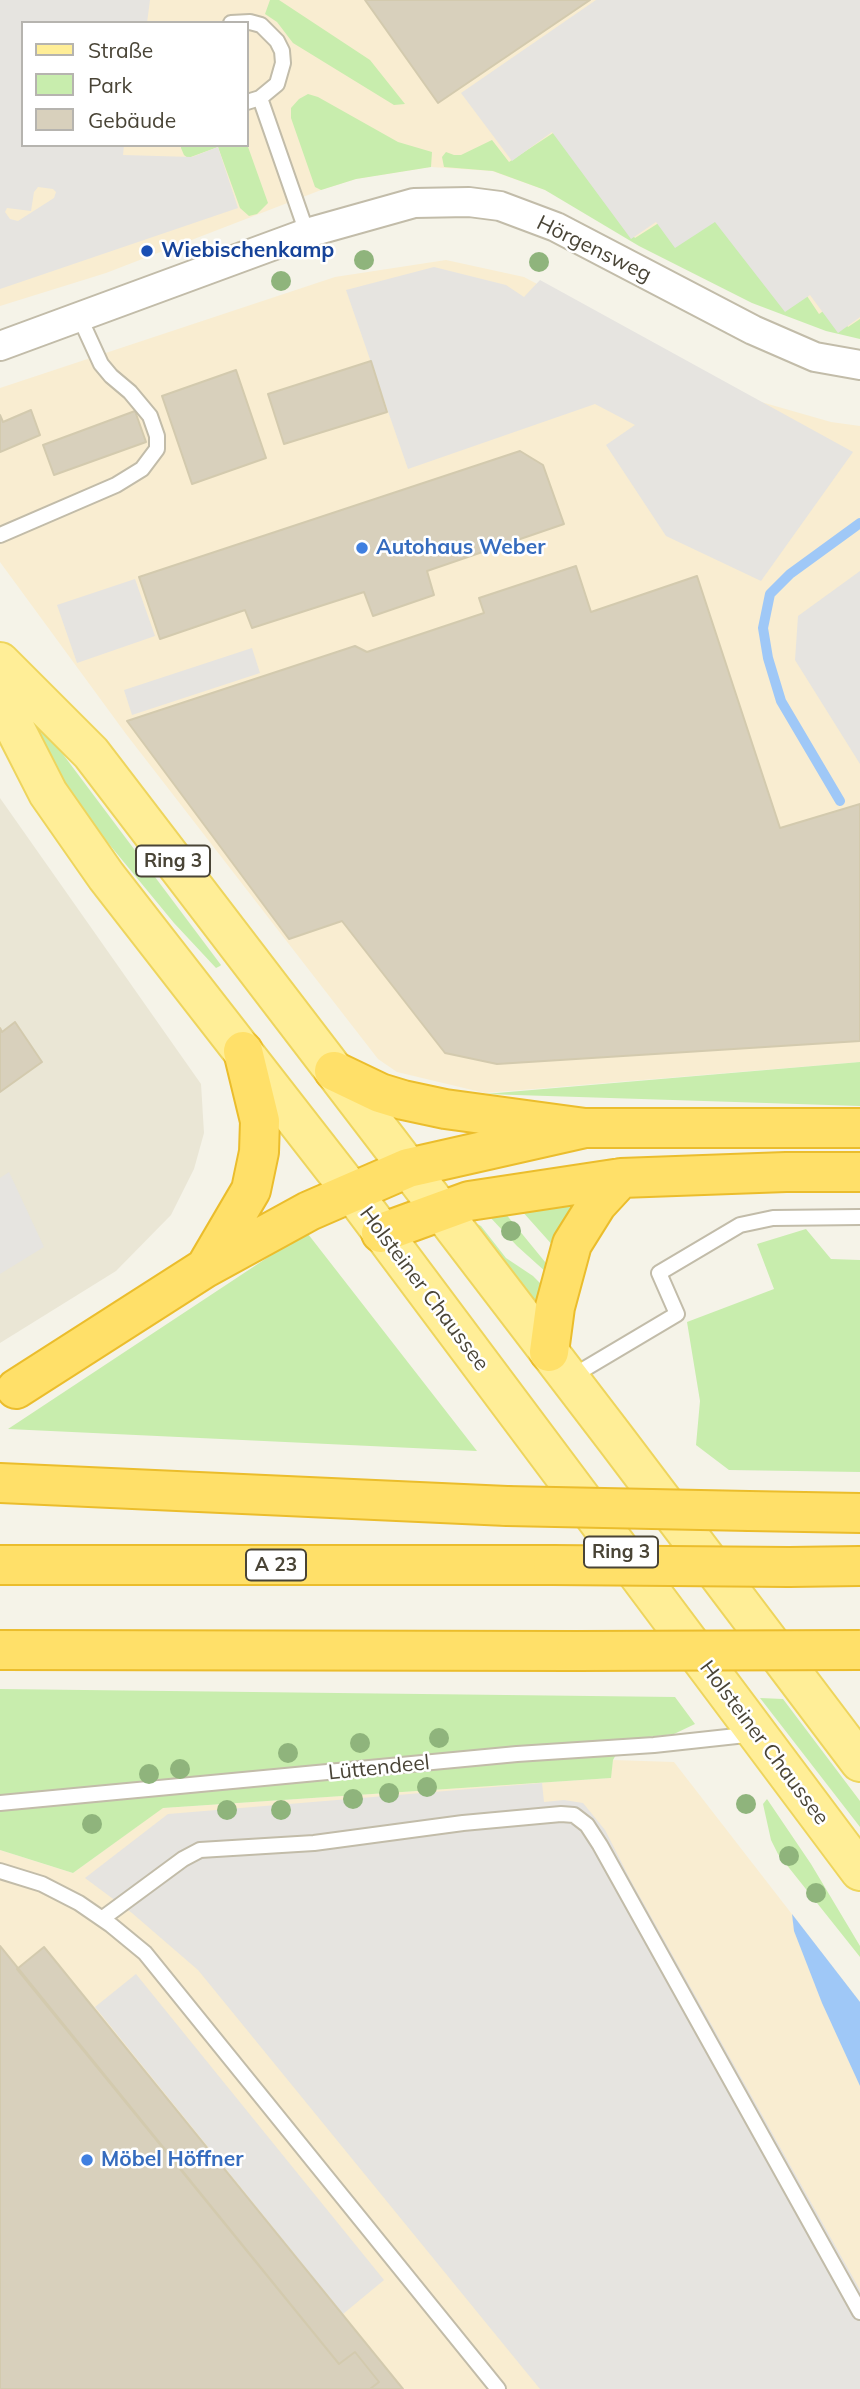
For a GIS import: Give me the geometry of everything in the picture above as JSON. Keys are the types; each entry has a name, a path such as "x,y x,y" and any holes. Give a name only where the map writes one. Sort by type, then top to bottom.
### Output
{"highway":[{"path":"205,1268 251,1190 259,1152 260,1121 243,1051"},
{"path":"334,1071 380,1093 403,1100 445,1109 584,1128 860,1128"},
{"path":"16,1388 205,1268 309,1211 408,1167 584,1128"},
{"path":"381,1233 441,1209 500,1195 621,1178 860,1172"},
{"path":"559,1365 555,1307 572,1244 597,1205 621,1178"},
{"path":"0,1483 507,1506 860,1513"},
{"name":"A 23","path":"0,1565 860,1566"},
{"path":"0,1650 860,1650"}],"main road":[{"name":"Ring 3","path":"0,662 91,753 860,1762"},
{"name":"Holsteiner Chaussee","path":"0,699 48,793 106,876 352,1192 860,1871"}],"street":[{"name":"Hörgensweg","path":"0,346 307,233 414,202 469,202 500,206 556,227 753,330 815,357 860,365"}],"lane":[{"path":"248,22 261,25 278,41 282,51 281,74 277,84 254,100 307,233"},
{"path":"0,535 116,485 142,469 158,449 158,436 150,416 102,364 79,316"},
{"path":"559,1365 677,1314 659,1273 740,1225 773,1218 860,1217"},
{"name":"Lüttendeel","path":"0,1803 758,1734"},
{"path":"103,1918 183,1859 200,1850 314,1843 463,1823 574,1815 587,1825 600,1845 860,2312"},
{"path":"0,1871 42,1884 79,1903 103,1918 145,1953 498,2389"}],"shaded area":[{"path":"0,0 860,0 860,338 752,301 545,190 492,171 431,167 356,179 106,273 0,306"},
{"path":"0,0 150,0 147,21 21,21 21,147 124,147 123,155 192,157 218,147 238,208 0,289","holes":["38,187 56,192 54,198 18,221 10,219 5,212 7,208 31,211 34,192"]},
{"path":"596,0 860,0 860,317 838,333 810,295 785,312 715,222 675,248 656,222 631,239 552,132 512,161 461,93"},
{"path":"446,260 524,277 761,402 831,422 860,426 860,1062 485,1093 397,1072 378,1059 126,734 0,562 0,388 335,277"},
{"path":"434,267 506,285 524,297 540,280 853,452 761,581 666,536 606,445 635,425 595,404 408,469 346,290"},
{"path":"860,571 860,764 795,660 798,616"},
{"path":"135,579 155,636 77,663 57,605"},
{"path":"252,648 260,673 132,715 124,690"},
{"path":"0,798 201,1084 204,1133 194,1169 171,1215 116,1271 0,1343"},
{"path":"9,1172 44,1247 0,1274 0,1178"},
{"path":"613,1760 674,1762 860,2002 860,2389 0,2389 0,1850 73,1873 162,1808 610,1778"},
{"path":"542,1783 544,1802 564,1800 583,1803 605,1830 860,2290 860,2389 540,2389 198,1970 132,1913 85,1878 168,1814"},
{"path":"136,1974 384,2280 343,2314 95,2007"}],"green space":[{"path":"270,0 279,0 370,60 405,104 394,105 293,43 277,22 265,14"},
{"path":"308,94 398,142 432,152 431,167 356,179 321,190 315,187 291,118 291,108"},
{"path":"582,114 567,149 635,238 657,224 741,197 819,314 832,305 848,327 860,319 860,339 826,331 752,303 639,246 545,190 493,171 444,167 442,157 446,152 461,155 492,140 509,162"},
{"path":"181,147 218,147 188,158"},
{"path":"218,147 248,147 268,203 257,214 249,216 240,208"},
{"path":"26,712 34,717 59,749 220,966 216,968 174,923 95,827 51,762"},
{"path":"860,1062 860,1106 485,1094"},
{"path":"579,1201 555,1248 521,1210"},
{"path":"505,1213 550,1268 547,1273 489,1216"},
{"path":"472,1221 481,1226 506,1258 533,1276 547,1290 544,1317"},
{"path":"806,1229 831,1259 860,1260 860,1472 729,1470 696,1445 700,1401 687,1322 774,1289 757,1244"},
{"path":"308,1234 477,1451 8,1429 288,1244"},
{"path":"0,1689 675,1697 695,1724 674,1734 624,1740 613,1760 611,1778 163,1808 73,1873 0,1850"},
{"path":"760,1698 783,1699 860,1801 860,1827"},
{"path":"767,1799 811,1864 860,1946 860,1957 778,1854 771,1840 763,1804"}],"water":[{"path":"792,1914 860,2002 860,2086 822,2003 794,1931"}],"building":[{"path":"365,0 590,0 438,103"},
{"path":"371,361 387,412 284,444 268,394"},
{"path":"236,370 266,458 192,484 162,396"},
{"path":"31,410 40,435 0,452 0,415 3,422"},
{"path":"135,411 146,442 54,475 43,445"},
{"name":"Autohaus Weber","path":"520,451 543,465 564,524 427,571 434,595 373,616 364,592 252,628 245,610 160,639 139,577"},
{"path":"576,566 591,612 697,576 780,828 860,804 860,1041 497,1064 445,1053 342,921 289,939 127,721 355,646 367,652 484,613 479,598"},
{"path":"15,1022 42,1062 0,1092 0,1028 2,1032"},
{"name":"Möbel Höffner","path":"0,1946 339,2364 355,2352 379,2382 370,2389 0,2389"},
{"path":"44,1947 403,2389 370,2389 379,2382 355,2352 339,2364 17,1969"}],"waterway":[{"path":"840,801 781,701 768,658 763,628 770,594 790,574 860,523"}],"place":[{"name":"Wiebischenkamp","path":"147,251"},
{"name":"Autohaus Weber","path":"362,548"},
{"name":"Möbel Höffner","path":"87,2160"}]}
